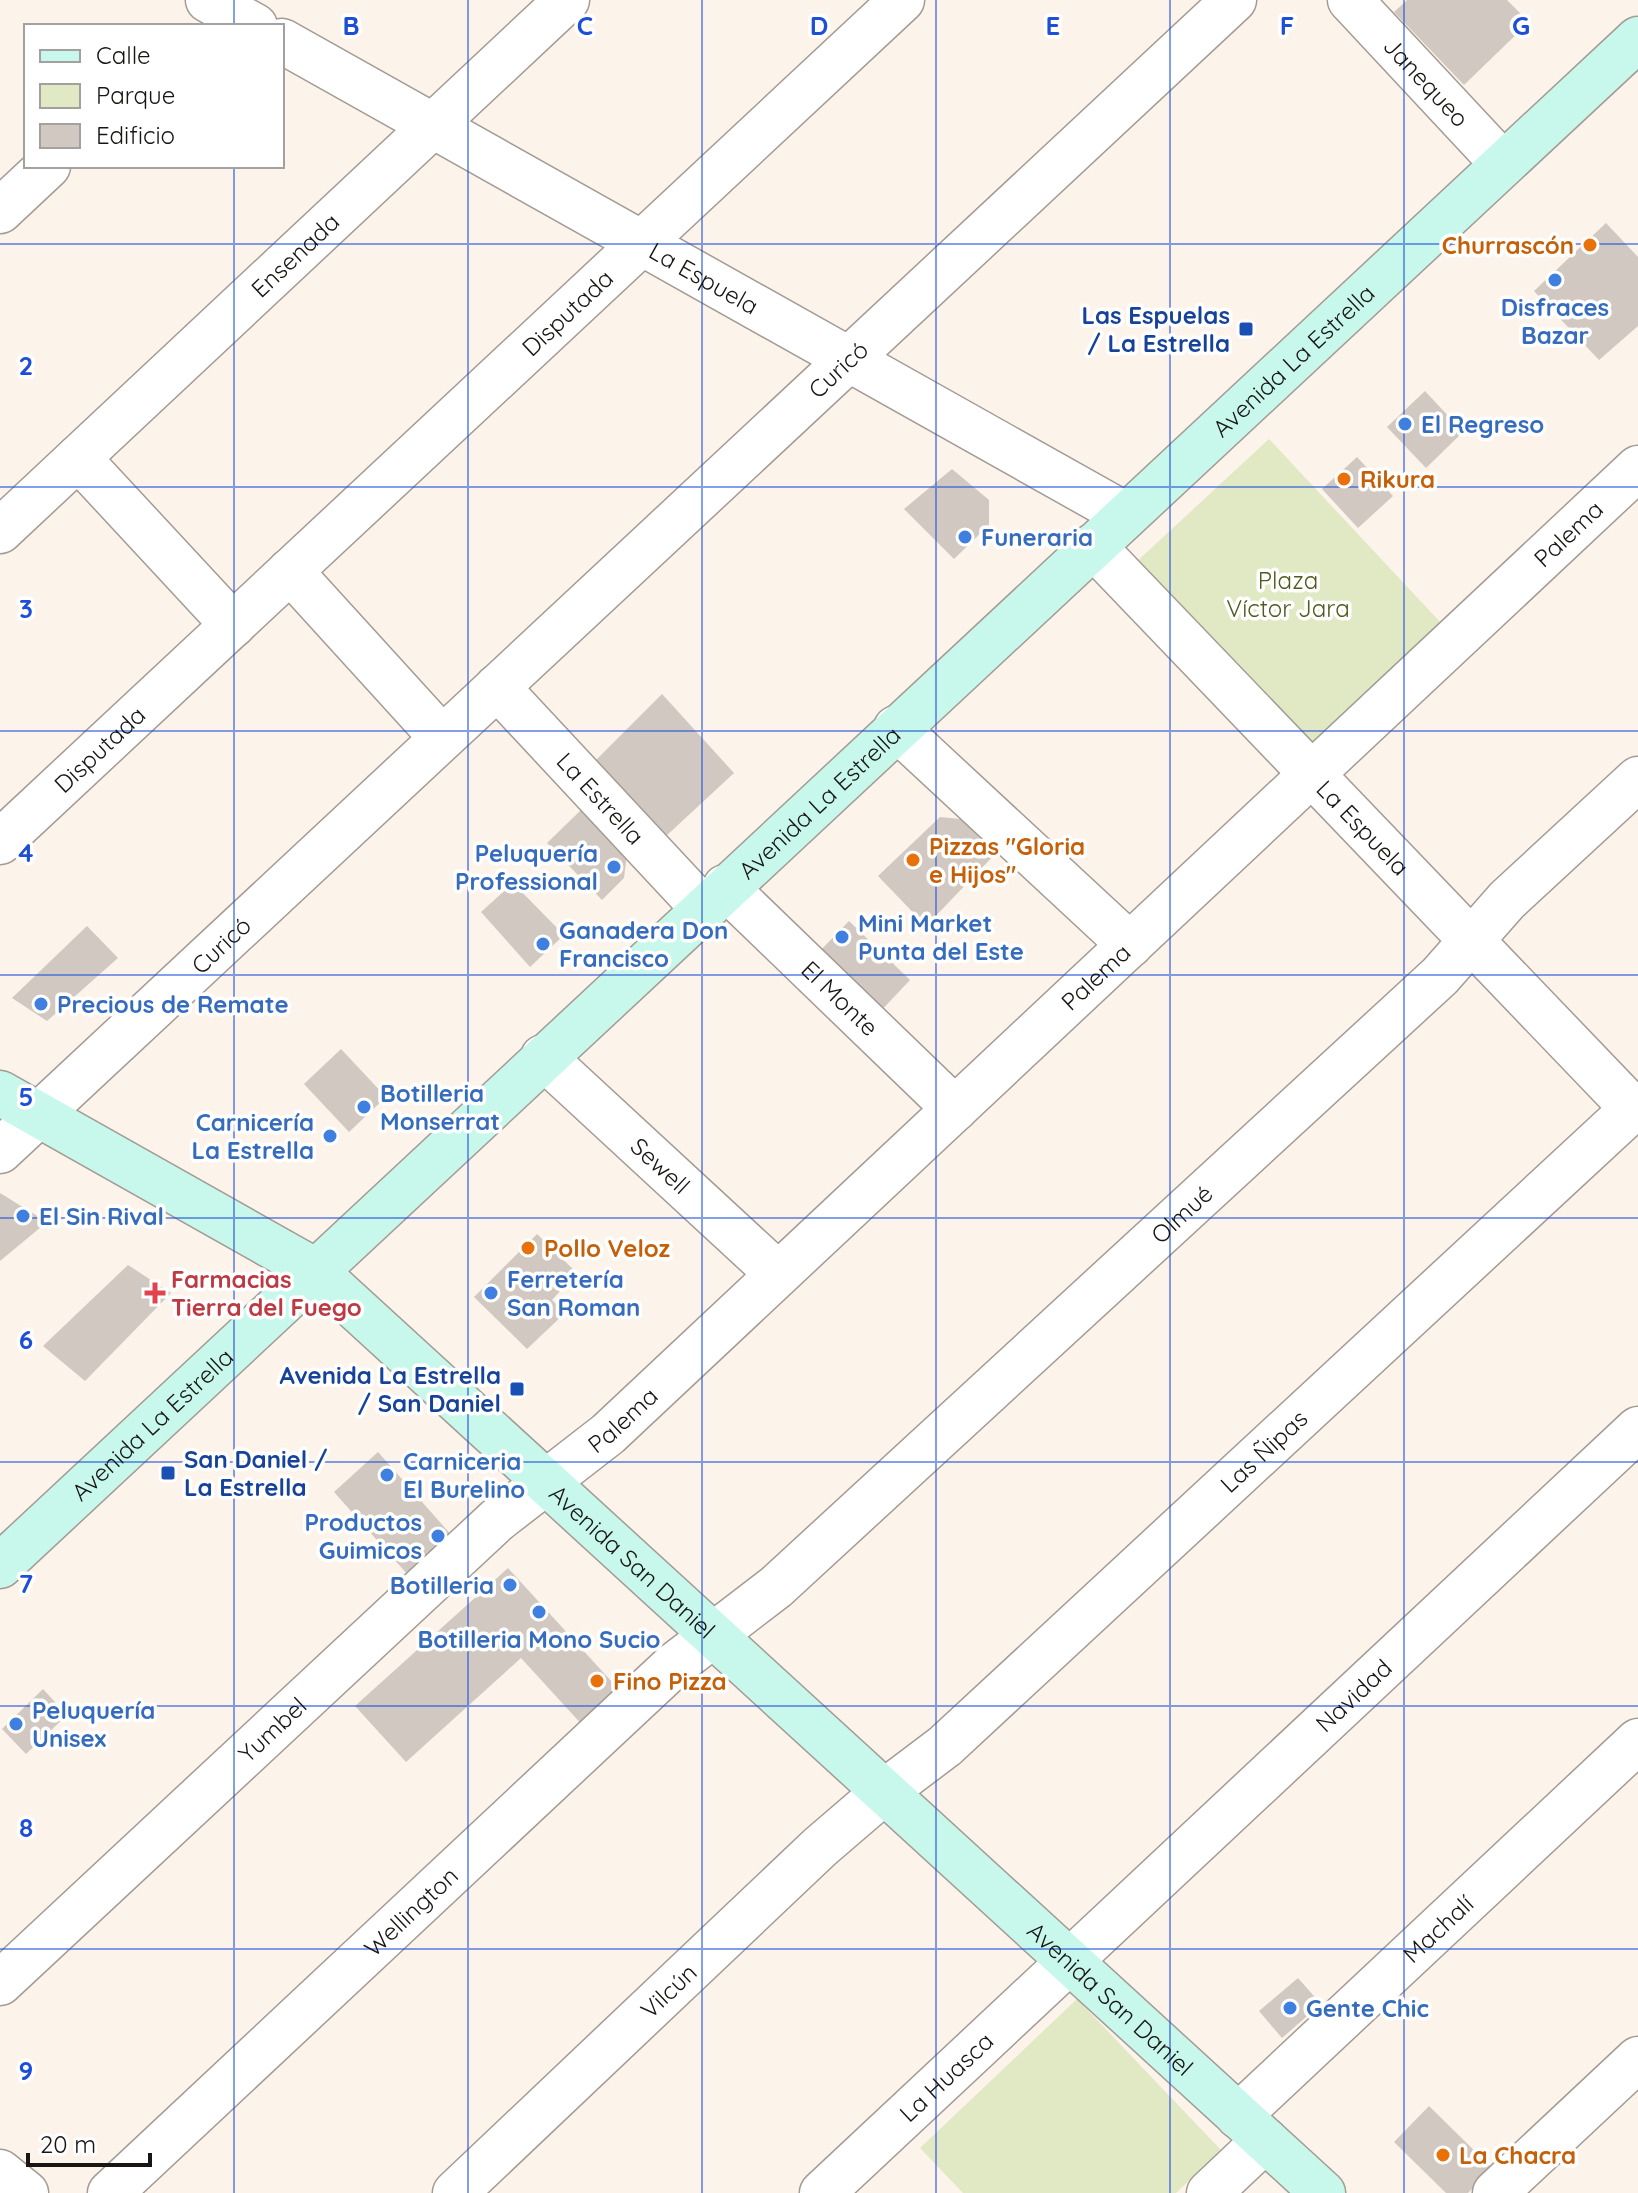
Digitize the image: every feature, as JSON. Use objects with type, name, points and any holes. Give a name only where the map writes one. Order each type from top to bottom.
[{"type":"main road","name":"Avenida La Estrella","points":[[0,1566],[1638,39]]},
{"type":"main road","name":"Avenida San Daniel","points":[[0,1093],[314,1270],[1323,2193]]},
{"type":"street","name":"Ensenada","points":[[8,507],[78,458],[567,0]]},
{"type":"street","name":"Disputada","points":[[0,842],[902,0]]},
{"type":"street","name":"Curicó","points":[[0,1151],[1234,0]]},
{"type":"street","name":"Janequeo","points":[[1350,0],[1503,164]]},
{"type":"street","name":"La Espuela","points":[[284,42],[1126,515]]},
{"type":"street","points":[[0,211],[46,168]]},
{"type":"street","points":[[78,458],[233,625]]},
{"type":"street","name":"Palema","points":[[547,1481],[608,1434],[1638,468]]},
{"type":"street","name":"La Espuela","points":[[1093,546],[1471,941],[1635,1107]]},
{"type":"street","points":[[290,571],[442,738]]},
{"type":"street","name":"La Estrella","points":[[497,687],[714,898]]},
{"type":"street","points":[[896,728],[1130,945]]},
{"type":"street","name":"Olmué","points":[[714,1635],[776,1587],[1440,976],[1507,900],[1638,779]]},
{"type":"street","name":"El Monte","points":[[714,898],[955,1109]]},
{"type":"street","name":"Sewell","points":[[543,1057],[778,1274]]},
{"type":"street","name":"Las Ñipas","points":[[884,1792],[945,1746],[1635,1107]]},
{"type":"street","name":"Navidad","points":[[1070,1962],[1638,1429]]},
{"type":"street","name":"Yumbel","points":[[0,1983],[497,1520],[547,1481]]},
{"type":"street","name":"Wellington","points":[[110,2193],[673,1666],[714,1635]]},
{"type":"street","name":"Machalí","points":[[1209,2193],[1252,2128],[1638,1741]]},
{"type":"street","name":"Vilcún","points":[[455,2193],[820,1847],[884,1792]]},
{"type":"street","name":"La Huasca","points":[[822,2193],[1070,1962]]},
{"type":"street","points":[[1495,2193],[1638,2059]]},
{"type":"street","points":[[0,2172],[26,2193]]},
{"type":"green space","name":"Plaza Víctor Jara","points":[[1269,439],[1442,624],[1307,750],[1133,565]]},
{"type":"green space","points":[[1077,1999],[1221,2150],[1176,2193],[963,2193],[920,2148]]},
{"type":"building","points":[[1407,0],[1507,0],[1529,22],[1464,85],[1394,12]]},
{"type":"building","points":[[1606,223],[1638,257],[1638,326],[1599,360],[1534,291]]},
{"type":"building","points":[[1425,391],[1463,432],[1426,468],[1387,427]]},
{"type":"building","points":[[1357,457],[1393,496],[1358,528],[1322,489]]},
{"type":"building","points":[[952,469],[989,500],[989,525],[954,559],[904,509]]},
{"type":"building","points":[[662,694],[734,773],[665,837],[595,761]]},
{"type":"building","points":[[581,810],[627,854],[624,878],[602,900],[547,843]]},
{"type":"building","points":[[940,817],[960,819],[998,851],[926,926],[878,876]]},
{"type":"building","points":[[513,883],[564,935],[530,967],[481,912]]},
{"type":"building","points":[[849,921],[910,980],[877,1015],[816,955]]},
{"type":"building","points":[[87,926],[118,958],[47,1021],[12,998]]},
{"type":"building","points":[[341,1049],[386,1097],[349,1132],[304,1084]]},
{"type":"building","points":[[0,1193],[47,1222],[0,1261]]},
{"type":"building","points":[[537,1234],[577,1273],[552,1300],[565,1313],[527,1349],[474,1297]]},
{"type":"building","points":[[128,1265],[171,1293],[85,1381],[43,1346]]},
{"type":"building","points":[[378,1452],[453,1537],[409,1576],[334,1492]]},
{"type":"building","points":[[508,1568],[623,1694],[585,1728],[521,1658],[406,1762],[355,1706]]},
{"type":"building","points":[[43,1689],[67,1715],[26,1754],[2,1729]]},
{"type":"building","name":"Gente Chic","points":[[1298,1978],[1321,2004],[1282,2038],[1259,2011]]},
{"type":"building","name":"La Chacra","points":[[1429,2106],[1492,2168],[1468,2193],[1446,2193],[1394,2142]]},
{"type":"place","name":"Churrascón","points":[[1590,245]]},
{"type":"place","name":"Disfraces Bazar","points":[[1555,280]]},
{"type":"place","name":"Las Espuelas / La Estrella","points":[[1246,329]]},
{"type":"place","name":"El Regreso","points":[[1405,424]]},
{"type":"place","name":"Rikura","points":[[1344,479]]},
{"type":"place","name":"Funeraria","points":[[965,537]]},
{"type":"place","name":"Pizzas \"Gloria e Hijos\"","points":[[913,860]]},
{"type":"place","name":"Peluquería Professional","points":[[614,867]]},
{"type":"place","name":"Mini Market Punta del Este","points":[[842,937]]},
{"type":"place","name":"Ganadera Don Francisco","points":[[543,944]]},
{"type":"place","name":"Precious de Remate","points":[[41,1004]]},
{"type":"place","name":"Botilleria Monserrat","points":[[364,1107]]},
{"type":"place","name":"Carnicería La Estrella","points":[[330,1136]]},
{"type":"place","name":"El Sin Rival","points":[[23,1216]]},
{"type":"place","name":"Pollo Veloz","points":[[528,1248]]},
{"type":"place","name":"Farmacias Tierra del Fuego","points":[[155,1293]]},
{"type":"place","name":"Ferretería San Roman","points":[[491,1293]]},
{"type":"place","name":"Avenida La Estrella / San Daniel","points":[[517,1389]]},
{"type":"place","name":"San Daniel / La Estrella","points":[[168,1473]]},
{"type":"place","name":"Carniceria El Burelino","points":[[387,1475]]},
{"type":"place","name":"Productos Guimicos","points":[[438,1536]]},
{"type":"place","name":"Botilleria","points":[[510,1585]]},
{"type":"place","name":"Botilleria Mono Sucio","points":[[539,1612]]},
{"type":"place","name":"Fino Pizza","points":[[597,1681]]},
{"type":"place","name":"Peluquería Unisex","points":[[16,1724]]},
{"type":"place","name":"Gente Chic","points":[[1290,2008]]},
{"type":"place","name":"La Chacra","points":[[1443,2155]]}]
